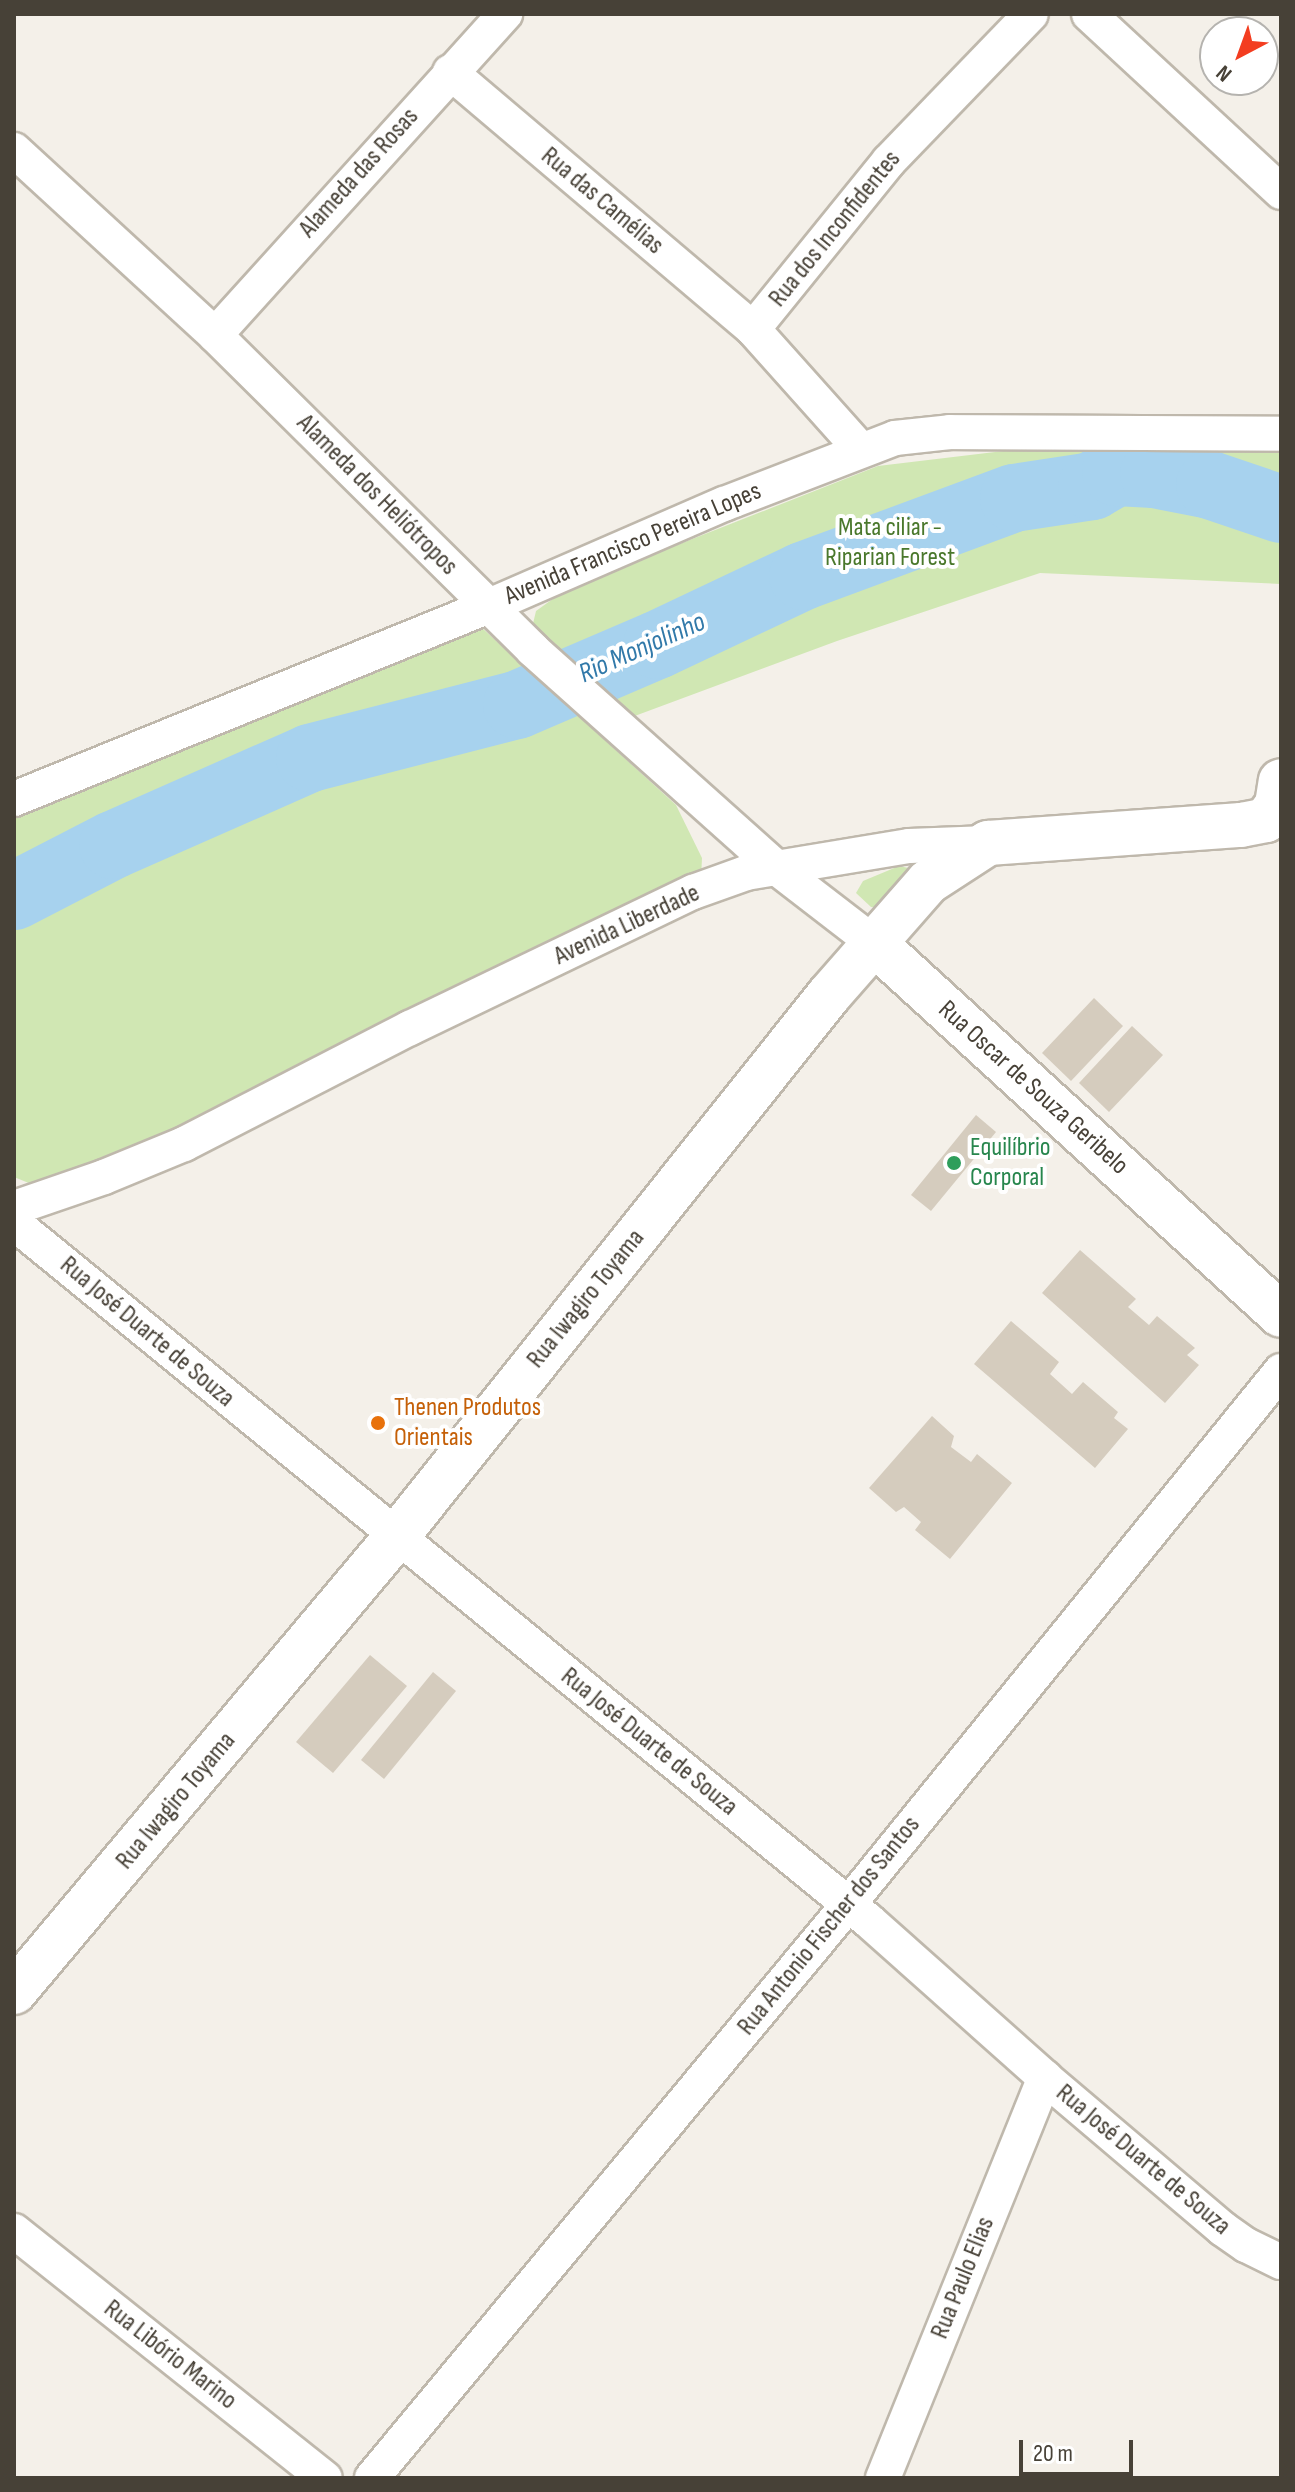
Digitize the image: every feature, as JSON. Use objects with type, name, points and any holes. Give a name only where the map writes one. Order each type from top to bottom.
[{"type":"street","name":"Rua dos Inconfidentes","points":[[861,450],[753,329],[889,161],[1031,14]]},
{"type":"street","points":[[1089,14],[1281,192]]},
{"type":"street","name":"Alameda das Rosas","points":[[215,335],[450,72],[492,18]]},
{"type":"street","name":"Rua das Camélias","points":[[450,72],[753,329]]},
{"type":"street","name":"Alameda dos Heliótropos","points":[[14,150],[215,335],[533,650],[778,869]]},
{"type":"street","name":"Avenida Francisco Pereira Lopes","points":[[14,799],[489,606],[565,570],[895,438],[950,432],[1281,434]]},
{"type":"street","name":"Avenida Liberdade","points":[[14,1208],[104,1177],[184,1144],[410,1028],[693,892],[746,873],[909,846],[1241,825],[1276,813]]},
{"type":"street","name":"Rua Iwagiro Toyama","points":[[14,1992],[397,1536],[874,943],[928,882],[988,843]]},
{"type":"street","name":"Rua Oscar de Souza Geribelo","points":[[778,869],[874,943],[1281,1315]]},
{"type":"street","name":"Rua José Duarte de Souza","points":[[14,1223],[869,1921],[1045,2078],[1223,2229],[1246,2245],[1281,2262]]},
{"type":"street","name":"Rua Antonio Fischer dos Santos","points":[[372,2478],[847,1906],[1281,1371]]},
{"type":"street","name":"Rua Paulo Elias","points":[[883,2478],[1045,2078]]},
{"type":"street","name":"Rua Libório Marino","points":[[14,2231],[325,2478]]},
{"type":"green space","name":"Mata ciliar - Riparian Forest","points":[[1028,448],[1281,452],[1281,584],[1040,573],[837,641],[632,717],[531,632],[536,611],[568,588],[878,466]]},
{"type":"green space","points":[[481,627],[676,805],[702,858],[701,878],[56,1185],[41,1188],[14,1177],[14,811]]},
{"type":"green space","points":[[899,866],[913,869],[880,908],[871,907],[856,893],[863,881]]},
{"type":"building","points":[[1094,998],[1123,1026],[1071,1081],[1042,1053]]},
{"type":"building","points":[[1132,1026],[1163,1055],[1109,1112],[1079,1083]]},
{"type":"building","name":"Equilíbrio Corporal","points":[[976,1115],[996,1132],[931,1211],[911,1195]]},
{"type":"building","points":[[1080,1250],[1136,1299],[1128,1307],[1149,1325],[1157,1316],[1195,1348],[1187,1355],[1199,1365],[1165,1403],[1042,1293]]},
{"type":"building","points":[[1011,1321],[1059,1362],[1050,1374],[1072,1394],[1083,1382],[1118,1412],[1114,1418],[1128,1429],[1095,1468],[974,1364]]},
{"type":"building","points":[[932,1416],[954,1436],[951,1447],[971,1462],[977,1454],[1012,1483],[950,1559],[915,1530],[921,1522],[904,1507],[896,1512],[869,1488]]},
{"type":"building","points":[[370,1655],[407,1686],[333,1773],[296,1742]]},
{"type":"building","points":[[433,1672],[456,1691],[384,1779],[361,1760]]},
{"type":"waterway","name":"Rio Monjolinho","points":[[14,896],[113,845],[310,758],[517,705],[657,645],[803,576],[1014,498],[1092,486],[1116,472],[1154,474],[1210,485],[1281,509]]},
{"type":"place","name":"Equilíbrio Corporal","points":[[954,1163]]},
{"type":"place","name":"Thenen Produtos Orientais","points":[[378,1423]]}]
